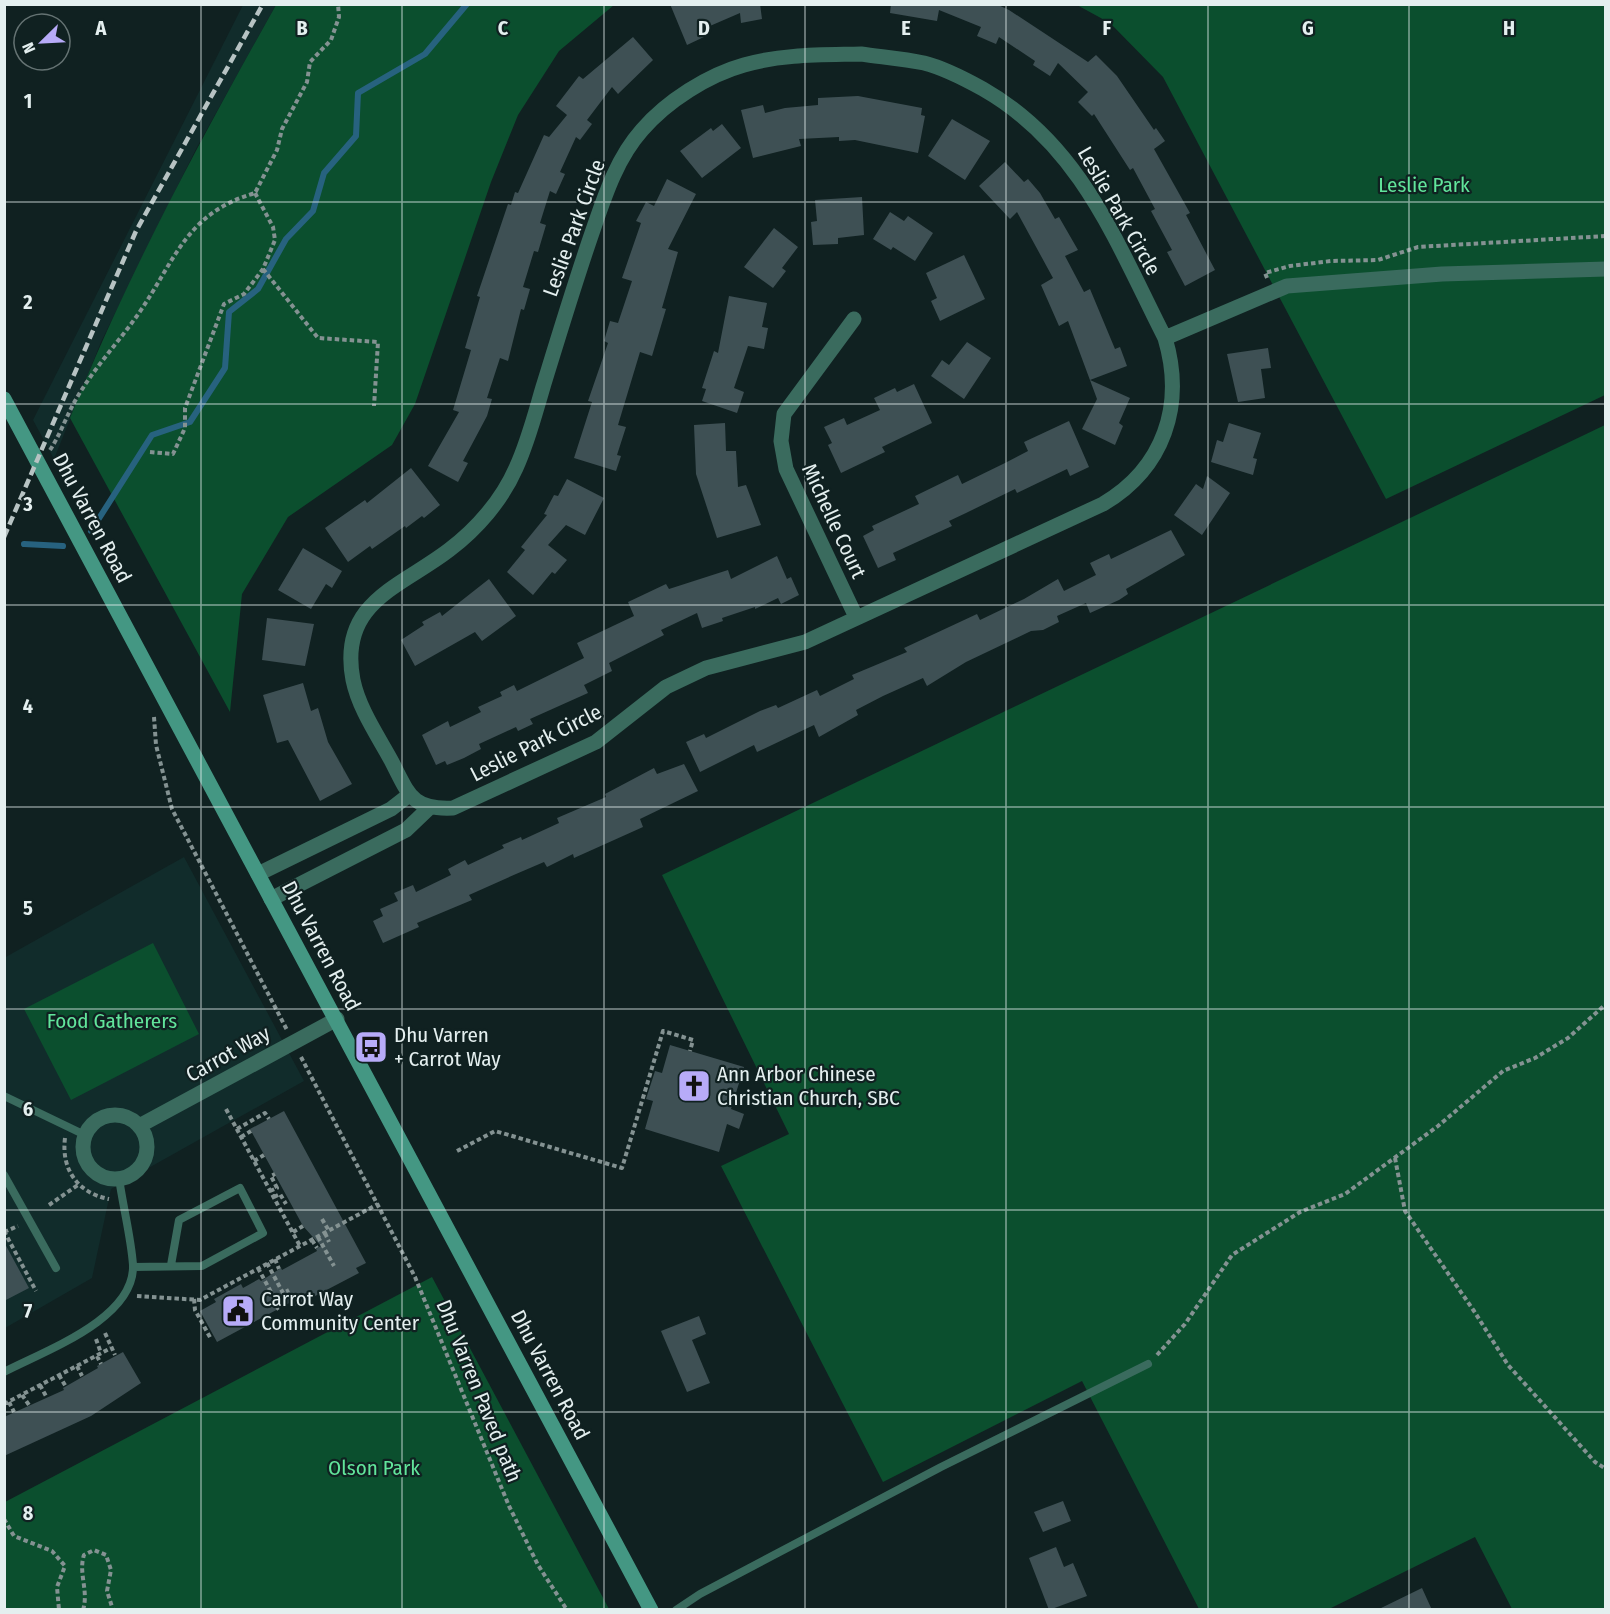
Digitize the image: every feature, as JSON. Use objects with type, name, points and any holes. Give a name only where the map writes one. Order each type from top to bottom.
[{"type":"main road","name":"Dhu Varren Road","points":[[4,399],[651,1610]]},
{"type":"street","name":"Leslie Park Circle","points":[[861,54],[926,64],[966,79],[997,97],[1025,118],[1064,154],[1101,212],[1165,338],[1172,360],[1173,409],[1167,432],[1156,453],[1128,487],[1103,504],[805,642],[706,668],[666,687],[596,742],[453,808],[428,809],[409,795],[368,718],[354,682],[351,655],[359,625],[379,597],[431,564],[466,536],[494,506],[516,470],[582,262],[618,165],[642,129],[670,105],[697,87],[746,64],[797,56],[861,54]]},
{"type":"street","points":[[1165,338],[1287,286],[1442,274],[1605,269]]},
{"type":"street","name":"Michelle Court","points":[[854,319],[784,414],[781,441],[786,469],[856,617]]},
{"type":"street","points":[[258,874],[391,809],[409,795]]},
{"type":"street","points":[[271,898],[406,830],[428,809]]},
{"type":"street","points":[[353,827],[365,851]]},
{"type":"street","name":"Carrot Way","points":[[139,1126],[337,1019]]},
{"type":"street","points":[[113,1114],[123,1116],[139,1126],[147,1144],[143,1163],[136,1171],[119,1178],[108,1178],[90,1168],[83,1149],[85,1135],[95,1122],[113,1114]]},
{"type":"lane","points":[[4,1096],[85,1135]]},
{"type":"lane","points":[[4,1175],[56,1268]]},
{"type":"lane","points":[[4,1372],[109,1315],[127,1292],[133,1267],[119,1178]]},
{"type":"lane","points":[[133,1267],[202,1266],[263,1233],[240,1188],[178,1220],[171,1265]]},
{"type":"lane","points":[[676,1610],[700,1594],[941,1467],[1148,1364]]},
{"type":"path","points":[[40,465],[56,441],[75,402],[91,377],[140,312],[192,228],[215,209],[235,198],[255,192],[277,150],[282,129],[307,82],[310,62],[332,40],[339,17],[338,4]]},
{"type":"path","points":[[150,452],[173,454],[185,428],[185,408],[224,304],[244,294],[263,269],[275,240],[273,227],[255,192]]},
{"type":"path","points":[[1267,279],[1265,273],[1290,266],[1378,260],[1418,246],[1605,237]]},
{"type":"path","points":[[263,269],[318,338],[378,342],[374,406]]},
{"type":"path","points":[[153,710],[156,745],[172,809],[287,1031]]},
{"type":"path","points":[[1148,1364],[1185,1324],[1232,1255],[1300,1212],[1345,1194],[1438,1126],[1503,1071],[1535,1058],[1568,1038],[1605,1004]]},
{"type":"path","points":[[457,1151],[495,1131],[622,1168],[663,1031],[693,1040],[690,1051]]},
{"type":"path","name":"Dhu Varren Paved path","points":[[300,1055],[378,1204],[435,1322],[509,1506],[538,1565],[567,1610]]},
{"type":"path","points":[[226,1109],[300,1246]]},
{"type":"path","points":[[237,1129],[265,1113],[269,1119]]},
{"type":"path","points":[[241,1137],[251,1131]]},
{"type":"path","points":[[66,1135],[64,1153],[67,1166],[78,1185],[98,1197],[110,1200]]},
{"type":"path","points":[[254,1161],[264,1155]]},
{"type":"path","points":[[1395,1158],[1405,1211],[1508,1365],[1595,1462],[1605,1469]]},
{"type":"path","points":[[270,1191],[276,1188],[271,1176],[275,1174]]},
{"type":"path","points":[[49,1205],[78,1185]]},
{"type":"path","points":[[274,1197],[280,1194],[288,1203],[279,1208]]},
{"type":"path","points":[[137,1296],[200,1300],[378,1204]]},
{"type":"path","points":[[322,1219],[329,1242]]},
{"type":"path","points":[[22,1225],[5,1232],[36,1291]]},
{"type":"path","points":[[293,1232],[303,1226]]},
{"type":"path","points":[[318,1237],[334,1266]]},
{"type":"path","points":[[312,1240],[317,1248]]},
{"type":"path","points":[[275,1259],[279,1269]]},
{"type":"path","points":[[267,1263],[283,1293],[289,1290]]},
{"type":"path","points":[[258,1268],[279,1307],[276,1309]]},
{"type":"path","points":[[225,1286],[228,1291]]},
{"type":"path","points":[[194,1299],[195,1310],[212,1339]]},
{"type":"path","points":[[105,1333],[116,1354]]},
{"type":"path","points":[[96,1339],[101,1364]]},
{"type":"path","points":[[14,1412],[7,1403],[111,1348]]},
{"type":"path","points":[[77,1366],[82,1376]]},
{"type":"path","points":[[59,1375],[66,1387]]},
{"type":"path","points":[[40,1385],[47,1398]]},
{"type":"path","points":[[22,1395],[29,1405]]},
{"type":"path","points":[[4,1519],[14,1536],[52,1551],[65,1566],[57,1587],[58,1610]]},
{"type":"path","points":[[83,1610],[84,1586],[80,1567],[84,1555],[94,1551],[106,1555],[111,1570],[107,1591],[113,1610]]},
{"type":"shaded area","points":[[243,5],[276,5],[196,149],[101,342],[54,459],[33,420]]},
{"type":"shaded area","points":[[184,857],[304,1081],[111,1189],[92,1278],[5,1328],[4,958]]},
{"type":"green space","points":[[276,5],[614,5],[559,51],[518,115],[491,182],[415,404],[392,445],[288,517],[242,594],[230,712],[70,418],[140,260],[220,106]]},
{"type":"green space","name":"Leslie Park","points":[[1077,5],[1605,5],[1605,395],[1386,499],[1163,77],[1110,23]]},
{"type":"green space","points":[[1605,425],[1605,1609],[1512,1609],[1475,1537],[1329,1609],[1199,1609],[1082,1381],[883,1482],[721,1166],[789,1134],[662,875]]},
{"type":"green space","name":"Food Gatherers","points":[[153,943],[199,1034],[71,1100],[24,1009]]},
{"type":"green space","name":"Olson Park","points":[[432,1277],[609,1609],[5,1609],[5,1502]]},
{"type":"building","points":[[670,4],[760,4],[762,19],[741,23],[740,13],[703,29],[706,36],[687,45]]},
{"type":"building","points":[[891,4],[996,4],[1009,10],[1088,62],[1096,55],[1117,76],[1154,130],[1156,128],[1165,141],[1154,149],[1190,213],[1186,215],[1215,270],[1185,286],[1167,252],[1172,250],[1151,211],[1155,209],[1133,168],[1130,170],[1094,114],[1092,116],[1078,102],[1088,92],[1058,63],[1050,76],[1033,65],[1035,61],[999,37],[996,44],[977,36],[981,27],[939,10],[937,21],[890,13]]},
{"type":"building","points":[[633,37],[653,60],[618,94],[612,87],[587,120],[592,124],[580,140],[576,137],[560,172],[565,174],[556,194],[550,191],[540,223],[546,225],[538,252],[534,251],[523,287],[530,289],[524,310],[521,309],[508,361],[500,358],[487,398],[492,399],[487,416],[463,461],[468,463],[458,482],[428,466],[459,412],[453,410],[471,350],[465,348],[480,297],[477,296],[508,204],[511,205],[515,192],[518,193],[544,135],[549,137],[567,115],[556,106],[579,76],[583,79]]},
{"type":"building","points":[[858,96],[922,108],[921,115],[925,116],[918,153],[855,140],[839,141],[839,137],[799,139],[801,146],[753,158],[741,110],[763,105],[765,113],[785,108],[818,105],[818,98]]},
{"type":"building","points":[[952,119],[990,141],[965,180],[928,156]]},
{"type":"building","points":[[722,124],[741,148],[702,178],[680,151],[711,128],[713,131]]},
{"type":"building","points":[[1005,162],[1024,182],[1028,179],[1040,193],[1055,219],[1059,217],[1078,250],[1065,256],[1084,292],[1090,289],[1115,349],[1120,347],[1127,366],[1090,380],[1130,398],[1119,423],[1123,426],[1115,445],[1082,429],[1097,399],[1068,321],[1059,326],[1041,285],[1053,278],[1017,212],[1010,219],[979,186]]},
{"type":"building","points":[[667,179],[696,194],[668,249],[678,252],[662,308],[666,309],[652,356],[640,352],[618,425],[626,427],[617,455],[621,456],[616,471],[574,458],[592,402],[588,401],[608,343],[604,341],[610,321],[618,323],[632,281],[622,278],[641,223],[636,221],[646,202],[654,206]]},
{"type":"building","points":[[862,197],[864,235],[838,238],[838,244],[813,245],[811,222],[817,221],[815,200]]},
{"type":"building","points":[[890,212],[904,221],[908,216],[933,233],[915,261],[893,247],[891,250],[873,239]]},
{"type":"building","points":[[774,228],[798,247],[782,268],[786,271],[773,288],[744,267]]},
{"type":"building","points":[[964,255],[985,299],[940,321],[931,301],[937,298],[926,273]]},
{"type":"building","points":[[729,296],[767,303],[762,327],[768,328],[764,349],[748,346],[734,388],[744,392],[737,413],[702,401],[706,389],[702,388],[714,351],[718,353]]},
{"type":"building","points":[[967,342],[991,358],[964,399],[931,376],[942,360],[949,365]]},
{"type":"building","points":[[1268,348],[1271,368],[1261,369],[1265,398],[1238,402],[1227,354]]},
{"type":"building","points":[[914,384],[932,423],[882,447],[885,452],[841,473],[828,445],[832,443],[824,427],[844,418],[847,425],[880,410],[874,398],[895,388],[897,392]]},
{"type":"building","points":[[1069,421],[1089,467],[1070,476],[1067,469],[1017,493],[1015,489],[949,521],[952,526],[893,553],[896,560],[878,568],[863,536],[874,530],[872,526],[919,504],[915,496],[958,475],[962,484],[1028,451],[1024,442]]},
{"type":"building","points":[[725,423],[726,451],[736,451],[738,487],[746,485],[761,525],[717,538],[696,474],[694,425]]},
{"type":"building","points":[[1229,423],[1261,433],[1253,458],[1257,459],[1253,475],[1211,462],[1217,440],[1223,442]]},
{"type":"building","points":[[411,468],[440,505],[424,518],[422,516],[406,528],[405,526],[372,549],[370,546],[348,562],[325,528],[365,500],[367,503]]},
{"type":"building","points":[[1207,476],[1230,493],[1202,535],[1174,515],[1196,484],[1203,489]]},
{"type":"building","points":[[567,479],[604,498],[585,535],[566,525],[548,545],[567,560],[555,574],[552,572],[533,595],[507,572],[525,550],[521,547],[547,515],[544,514],[554,495],[558,496]]},
{"type":"building","points":[[1171,530],[1185,555],[1126,589],[1128,594],[1119,600],[1090,613],[1086,603],[1057,616],[1059,622],[1043,630],[1031,631],[966,662],[927,686],[923,678],[883,696],[856,710],[858,715],[819,737],[814,725],[757,752],[754,745],[700,772],[686,742],[704,734],[706,738],[760,711],[776,705],[778,708],[817,690],[820,696],[854,679],[852,675],[907,652],[904,648],[977,614],[980,620],[1024,599],[1058,579],[1064,591],[1096,575],[1090,563],[1109,554],[1111,559]]},
{"type":"building","points":[[303,548],[342,571],[332,588],[326,584],[311,609],[278,590]]},
{"type":"building","points":[[777,556],[787,579],[791,577],[799,595],[781,604],[778,598],[755,609],[755,607],[722,618],[723,621],[702,628],[697,613],[661,630],[664,635],[609,663],[612,671],[584,685],[588,693],[530,719],[533,724],[518,731],[516,727],[479,744],[481,749],[464,758],[447,765],[445,761],[436,765],[422,735],[448,721],[450,727],[481,712],[478,707],[502,696],[500,692],[514,685],[517,691],[584,658],[577,643],[634,616],[628,602],[666,584],[669,589],[728,570],[731,579]]},
{"type":"building","points":[[489,579],[516,616],[482,641],[475,632],[415,666],[401,640],[424,625],[422,622],[440,612],[442,616]]},
{"type":"building","points":[[267,618],[314,624],[305,666],[262,660]]},
{"type":"building","points":[[303,683],[311,711],[318,708],[328,742],[352,784],[320,801],[288,740],[277,743],[263,695]]},
{"type":"building","points":[[684,764],[698,791],[640,819],[643,827],[574,858],[573,854],[547,867],[544,862],[516,874],[469,895],[472,900],[417,923],[419,927],[383,943],[373,921],[383,916],[380,909],[398,901],[394,893],[413,885],[416,892],[451,875],[448,869],[465,860],[468,865],[504,848],[502,845],[521,837],[522,840],[559,823],[557,818],[606,797],[605,794],[654,768],[657,774]]},
{"type":"building","name":"Ann Arbor Chinese Christian Church, SBC","points":[[670,1045],[744,1067],[731,1109],[744,1114],[739,1129],[727,1124],[719,1152],[645,1129],[653,1101],[646,1099],[655,1071],[662,1073]]},
{"type":"building","points":[[284,1111],[366,1263],[356,1268],[359,1273],[296,1306],[293,1301],[217,1342],[200,1311],[216,1302],[214,1299],[241,1284],[243,1288],[259,1279],[261,1281],[281,1268],[282,1270],[317,1251],[316,1249],[321,1246],[303,1226],[250,1129]]},
{"type":"building","points":[[4,1242],[29,1288],[4,1301]]},
{"type":"building","points":[[699,1316],[706,1334],[692,1340],[710,1383],[687,1392],[661,1331]]},
{"type":"building","points":[[123,1352],[141,1383],[91,1416],[4,1456],[4,1417],[64,1390],[63,1388],[98,1368],[97,1366]]},
{"type":"building","points":[[1063,1501],[1071,1521],[1043,1532],[1034,1512]]},
{"type":"building","points":[[1056,1547],[1064,1567],[1073,1563],[1087,1596],[1049,1610],[1029,1558]]},
{"type":"building","points":[[1422,1588],[1432,1610],[1377,1610]]},
{"type":"waterway","points":[[91,531],[152,435],[190,422],[225,368],[229,312],[258,289],[286,239],[313,211],[324,173],[356,136],[358,93],[425,54],[467,4]]},
{"type":"waterway","points":[[24,544],[63,546]]},
{"type":"railway","points":[[4,537],[136,231],[263,4]]},
{"type":"place","name":"Dhu Varren + Carrot Way","points":[[371,1047]]},
{"type":"place","name":"Ann Arbor Chinese Christian Church, SBC","points":[[694,1086]]},
{"type":"place","name":"Carrot Way Community Center","points":[[238,1311]]}]
